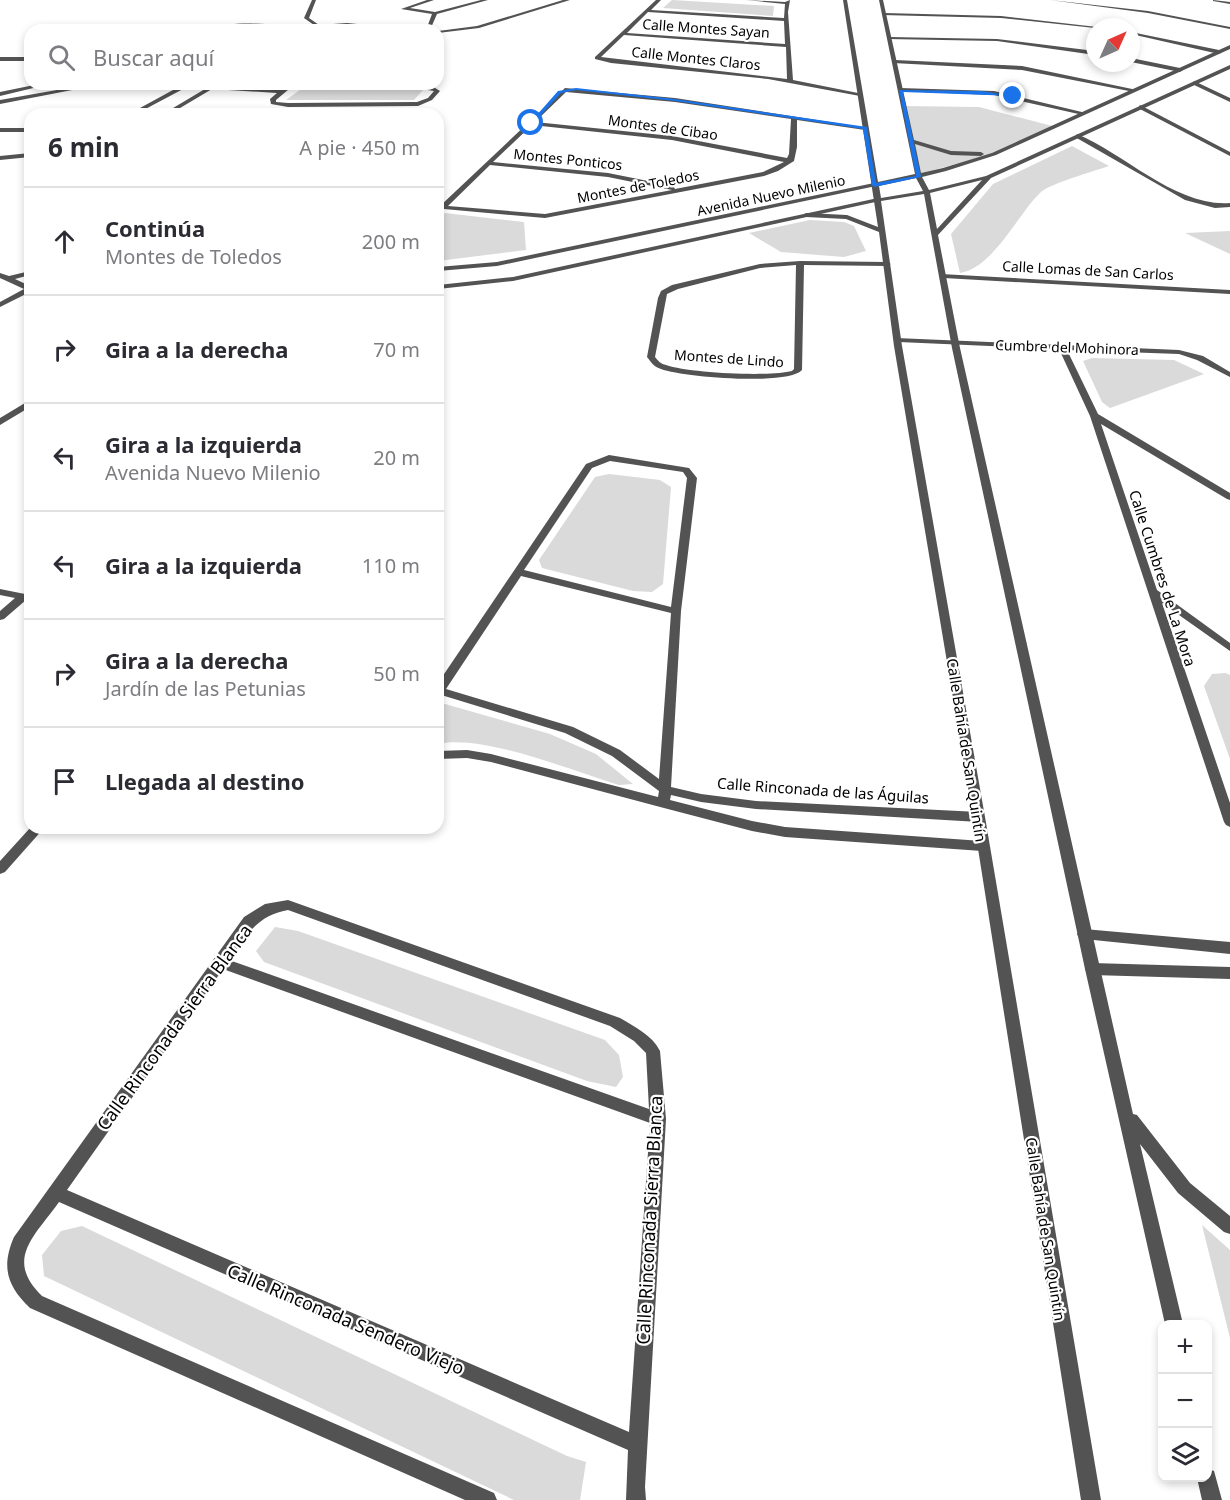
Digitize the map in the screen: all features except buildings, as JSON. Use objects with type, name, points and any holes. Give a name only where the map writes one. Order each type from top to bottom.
[{"type":"street","points":[[314,0],[306,18],[315,24]]},
{"type":"street","points":[[432,0],[403,9],[435,13],[486,0]]},
{"type":"street","points":[[444,31],[477,27],[568,0]]},
{"type":"street","points":[[624,33],[659,0]]},
{"type":"street","points":[[748,0],[788,1],[787,46],[790,80]]},
{"type":"street","name":"Calle Bahía de San Quintín","points":[[845,0],[1091,1500]]},
{"type":"street","points":[[881,0],[919,177],[927,192],[955,343],[1084,934],[1173,1320]]},
{"type":"street","points":[[1052,0],[1148,12],[1230,28]]},
{"type":"street","points":[[1215,0],[1230,3]]},
{"type":"street","points":[[648,11],[787,20]]},
{"type":"street","points":[[410,24],[414,12]]},
{"type":"street","points":[[430,24],[435,13]]},
{"type":"street","points":[[884,14],[1001,18],[1086,26]]},
{"type":"street","name":"Calle Montes Claros","points":[[624,33],[597,56],[600,59],[790,80],[860,93]]},
{"type":"street","name":"Calle Montes Sayan","points":[[624,33],[787,46]]},
{"type":"street","points":[[1140,35],[1219,52]]},
{"type":"street","points":[[889,38],[997,40],[1086,52]]},
{"type":"street","name":"Avenida Nuevo Milenio","points":[[444,268],[497,264],[919,177],[994,154],[1230,47]]},
{"type":"street","points":[[0,59],[24,59]]},
{"type":"street","points":[[895,62],[1022,68],[1134,90]]},
{"type":"street","points":[[1140,62],[1180,70]]},
{"type":"street","name":"Avenida Nuevo Milenio","points":[[444,286],[513,279],[806,215],[927,192],[988,177],[1230,67]]},
{"type":"street","points":[[1194,83],[1230,100]]},
{"type":"street","points":[[0,94],[24,89]]},
{"type":"street","name":"Montes de Toledos","points":[[444,205],[531,123],[559,92],[572,89],[675,100],[865,128]]},
{"type":"street","points":[[0,102],[67,90]]},
{"type":"street","points":[[143,108],[177,90]]},
{"type":"street","points":[[176,108],[208,90]]},
{"type":"street","points":[[285,90],[273,99],[273,103],[288,105],[418,104],[430,99],[436,90]]},
{"type":"street","points":[[900,90],[994,93],[1083,113]]},
{"type":"street","points":[[1140,107],[1230,154]]},
{"type":"street","points":[[791,161],[794,118]]},
{"type":"street","name":"Montes de Cibao","points":[[531,123],[672,138],[791,161]]},
{"type":"street","points":[[0,130],[24,130]]},
{"type":"street","points":[[1077,136],[1187,199],[1215,206],[1230,205]]},
{"type":"street","points":[[913,142],[951,153],[994,154]]},
{"type":"street","points":[[0,160],[24,156]]},
{"type":"street","points":[[0,160],[24,161]]},
{"type":"street","name":"Montes de Toledos","points":[[444,209],[545,216],[764,174],[780,169],[791,161]]},
{"type":"street","name":"Montes Ponticos","points":[[487,163],[608,175],[680,189]]},
{"type":"street","points":[[934,237],[988,177]]},
{"type":"street","points":[[806,215],[847,217],[881,230]]},
{"type":"street","name":"Montes de Lindo","points":[[800,263],[798,370],[795,373],[775,377],[671,369],[654,362],[651,357],[662,298],[669,290],[760,266],[800,263],[887,264]]},
{"type":"street","points":[[4,277],[24,274]]},
{"type":"street","name":"Calle Lomas de San Carlos","points":[[944,276],[1230,292]]},
{"type":"street","points":[[4,277],[24,286]]},
{"type":"street","points":[[0,305],[24,292]]},
{"type":"street","name":"Cumbre del Mohinora","points":[[899,340],[1179,352],[1200,358],[1230,375]]},
{"type":"street","name":"Calle Cumbres de La Mora","points":[[1062,347],[1094,416],[1230,822]]},
{"type":"street","points":[[0,422],[24,408]]},
{"type":"street","points":[[1094,416],[1230,497]]},
{"type":"street","name":"Calle Rinconada de las Águilas","points":[[444,681],[589,466],[594,462],[609,458],[678,467],[689,472],[692,478],[676,611],[664,804]]},
{"type":"street","points":[[518,572],[676,611]]},
{"type":"street","points":[[1151,590],[1230,648]]},
{"type":"street","points":[[0,592],[24,598]]},
{"type":"street","points":[[0,617],[24,599]]},
{"type":"street","name":"Calle Rinconada de las Águilas","points":[[444,692],[569,730],[616,753],[666,790],[701,798],[756,805],[979,817]]},
{"type":"street","points":[[444,755],[467,754],[491,758],[742,824],[785,832],[982,846]]},
{"type":"street","points":[[0,869],[32,834]]},
{"type":"street","name":"Calle Rinconada Sierra Blanca","points":[[487,1500],[36,1302],[24,1291],[18,1281],[14,1256],[20,1243],[249,921],[270,908],[288,905],[604,1018],[639,1036],[653,1052],[658,1119],[634,1496]]},
{"type":"street","points":[[1084,934],[1230,948]]},
{"type":"street","points":[[220,962],[658,1119]]},
{"type":"street","points":[[1092,969],[1230,973]]},
{"type":"street","points":[[1127,1116],[1184,1188],[1230,1226]]},
{"type":"street","name":"Calle Rinconada Sendero Viejo","points":[[55,1193],[638,1445]]},
{"type":"street","points":[[1208,1482],[1212,1500]]},
{"type":"shaded area","points":[[672,0],[774,6],[773,16],[663,8]]},
{"type":"shaded area","points":[[300,90],[423,90],[414,100],[286,100]]},
{"type":"shaded area","points":[[903,106],[979,107],[1056,127],[995,154],[918,174]]},
{"type":"shaded area","points":[[1072,146],[1109,166],[1045,189],[994,251],[972,269],[960,273],[951,234],[993,184]]},
{"type":"shaded area","points":[[444,214],[524,222],[526,250],[444,260]]},
{"type":"shaded area","points":[[810,220],[844,222],[854,226],[866,251],[844,257],[781,252],[749,233]]},
{"type":"shaded area","points":[[1230,231],[1230,254],[1185,233]]},
{"type":"shaded area","points":[[1092,358],[1174,360],[1204,374],[1110,408],[1102,402],[1083,361]]},
{"type":"shaded area","points":[[609,474],[660,480],[671,487],[663,584],[652,592],[633,591],[542,568],[539,560],[595,477]]},
{"type":"shaded area","points":[[1212,674],[1230,675],[1230,759],[1204,686]]},
{"type":"shaded area","points":[[444,704],[550,734],[596,754],[633,784],[619,785],[503,749],[457,742],[444,743]]},
{"type":"shaded area","points":[[275,927],[298,931],[605,1040],[619,1055],[623,1077],[616,1087],[587,1081],[264,962],[256,951]]},
{"type":"shaded area","points":[[1202,1225],[1230,1250],[1230,1338]]},
{"type":"shaded area","points":[[82,1226],[567,1456],[586,1462],[580,1500],[514,1500],[44,1276],[42,1255],[61,1231]]},
{"type":"route","points":[[531,123],[559,92],[576,89],[675,100],[865,128],[874,185],[919,177],[900,90],[981,92],[1013,96]]}]
